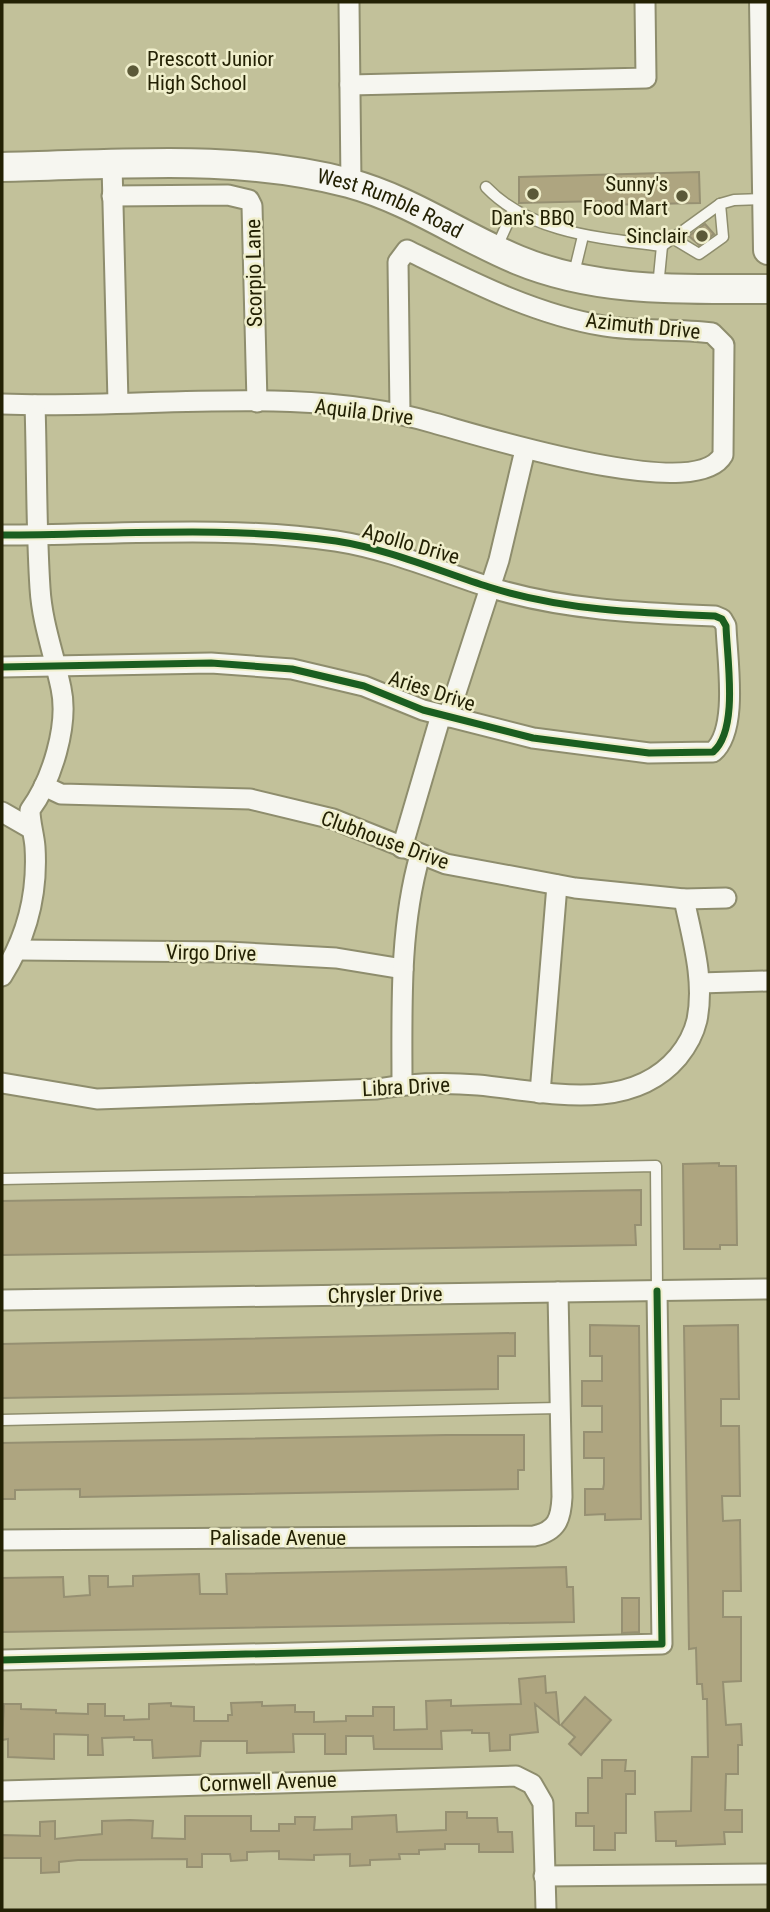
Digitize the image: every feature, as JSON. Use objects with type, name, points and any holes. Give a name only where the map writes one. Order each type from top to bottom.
[{"type":"street","points":[[349,2],[351,184]]},
{"type":"street","points":[[350,85],[646,78],[645,2]]},
{"type":"street","points":[[764,2],[768,250]]},
{"type":"street","name":"West Rumble Road","points":[[2,167],[112,183],[228,163],[309,174],[351,184],[436,217],[495,250],[573,278],[606,285],[658,289],[768,289]]},
{"type":"street","points":[[112,183],[118,402]]},
{"type":"street","name":"Scorpio Lane","points":[[112,183],[228,195],[249,200],[252,205],[257,402]]},
{"type":"street","name":"Azimuth Drive","points":[[400,413],[398,262],[407,250],[485,288],[561,316],[602,326],[703,332],[720,338],[724,345],[725,444],[718,465]]},
{"type":"street","name":"Aquila Drive","points":[[2,404],[257,402],[400,413],[525,450],[593,465],[688,472],[706,470],[718,465]]},
{"type":"street","points":[[2,976],[19,950],[35,887],[35,845],[30,828],[30,810],[44,786],[57,747],[62,707],[61,688],[41,601],[36,405]]},
{"type":"street","points":[[402,1085],[403,969],[412,883],[411,852],[444,716],[490,587],[525,450]]},
{"type":"street","name":"Apollo Drive","points":[[2,535],[261,533],[300,537],[339,542],[449,572],[490,587],[586,608],[722,619]]},
{"type":"street","name":"Aries Drive","points":[[2,667],[211,663],[292,669],[364,687],[444,716],[569,745],[649,753],[713,752],[720,746],[728,728],[726,626],[722,619]]},
{"type":"street","name":"Clubhouse Drive","points":[[44,786],[61,794],[223,798],[287,806],[333,819],[446,864],[557,885],[684,899],[726,898]]},
{"type":"street","points":[[2,813],[30,828]]},
{"type":"street","points":[[540,1093],[557,885]]},
{"type":"street","name":"Libra Drive","points":[[2,1083],[96,1098],[377,1089],[435,1082],[540,1093],[599,1094],[627,1091],[659,1076],[682,1052],[697,1019],[699,983],[684,899]]},
{"type":"street","name":"Virgo Drive","points":[[19,950],[228,952],[336,958],[403,969]]},
{"type":"street","points":[[699,983],[768,981]]},
{"type":"street","name":"Chrysler Drive","points":[[2,1300],[768,1289]]},
{"type":"street","points":[[2,1660],[662,1644],[657,1291]]},
{"type":"street","points":[[558,1292],[560,1408]]},
{"type":"street","name":"Palisade Avenue","points":[[2,1540],[534,1536],[552,1529],[561,1516],[560,1408]]},
{"type":"street","name":"Cornwell Avenue","points":[[2,1791],[508,1774],[532,1784],[543,1802],[544,1876]]},
{"type":"street","points":[[546,1910],[544,1876],[768,1874]]},
{"type":"lane","points":[[486,187],[513,211],[583,236],[662,246],[720,204],[734,200],[767,199]]},
{"type":"lane","points":[[674,239],[699,254],[723,237],[720,204]]},
{"type":"lane","points":[[495,250],[513,211]]},
{"type":"lane","points":[[573,278],[583,236]]},
{"type":"lane","points":[[658,289],[662,246]]},
{"type":"lane","points":[[2,1180],[656,1166],[657,1291]]},
{"type":"lane","points":[[2,1420],[560,1408]]},
{"type":"building","points":[[699,172],[700,203],[519,203],[519,177]]},
{"type":"building","points":[[705,224],[714,234],[699,245],[689,236]]},
{"type":"building","points":[[719,1163],[719,1166],[736,1166],[737,1245],[720,1245],[720,1249],[684,1249],[683,1164]]},
{"type":"building","points":[[641,1190],[641,1225],[635,1225],[636,1245],[2,1255],[2,1201]]},
{"type":"building","points":[[590,1325],[639,1326],[641,1519],[605,1520],[605,1514],[585,1515],[585,1489],[603,1489],[604,1484],[604,1458],[584,1458],[584,1432],[602,1432],[602,1406],[582,1406],[582,1381],[602,1381],[602,1356],[590,1356]]},
{"type":"building","points":[[738,1325],[739,1399],[721,1399],[721,1426],[739,1426],[740,1496],[722,1496],[723,1521],[740,1520],[741,1591],[723,1591],[723,1617],[741,1617],[741,1681],[723,1682],[726,1725],[741,1724],[742,1745],[738,1745],[738,1774],[726,1774],[725,1810],[742,1810],[742,1832],[724,1832],[725,1844],[676,1846],[676,1841],[656,1841],[655,1812],[691,1811],[692,1757],[708,1757],[707,1699],[703,1699],[702,1684],[697,1684],[696,1648],[689,1649],[684,1326]]},
{"type":"building","points":[[515,1333],[515,1356],[498,1356],[498,1389],[2,1398],[2,1344]]},
{"type":"building","points":[[524,1435],[524,1470],[518,1470],[518,1489],[80,1497],[80,1489],[15,1490],[15,1499],[2,1499],[2,1443]]},
{"type":"building","points":[[566,1567],[567,1587],[573,1587],[574,1622],[2,1632],[2,1578],[63,1577],[64,1597],[90,1595],[89,1576],[108,1576],[108,1587],[133,1586],[133,1576],[199,1574],[200,1594],[227,1594],[226,1574]]},
{"type":"building","points":[[622,1598],[639,1598],[639,1632],[622,1633]]},
{"type":"building","points":[[545,1676],[546,1693],[556,1692],[559,1724],[535,1704],[538,1732],[510,1735],[510,1750],[490,1751],[489,1733],[472,1733],[472,1730],[441,1731],[442,1749],[374,1749],[373,1736],[346,1736],[346,1754],[325,1754],[325,1734],[293,1734],[294,1752],[247,1753],[247,1741],[201,1741],[200,1756],[153,1758],[152,1740],[134,1740],[134,1737],[102,1738],[103,1755],[88,1755],[88,1735],[54,1734],[54,1759],[8,1757],[8,1739],[2,1740],[4,1704],[21,1704],[21,1709],[88,1714],[88,1704],[105,1704],[105,1716],[124,1716],[124,1720],[149,1719],[149,1704],[171,1703],[171,1706],[194,1707],[194,1721],[228,1721],[228,1715],[232,1715],[231,1703],[262,1702],[262,1706],[295,1705],[295,1712],[314,1712],[314,1722],[346,1721],[346,1716],[373,1716],[373,1707],[394,1707],[394,1730],[427,1729],[426,1701],[451,1700],[451,1706],[521,1704],[519,1679]]},
{"type":"building","points":[[585,1697],[611,1720],[581,1755],[569,1744],[575,1737],[561,1725]]},
{"type":"building","points":[[602,1760],[626,1760],[625,1771],[635,1771],[635,1794],[626,1794],[626,1833],[615,1833],[615,1850],[594,1850],[594,1826],[576,1826],[576,1813],[588,1813],[588,1778],[602,1778]]},
{"type":"building","points":[[446,1812],[467,1812],[467,1818],[497,1818],[498,1832],[512,1832],[513,1852],[479,1852],[479,1844],[445,1844],[445,1849],[419,1850],[419,1854],[399,1854],[400,1859],[370,1860],[370,1865],[350,1866],[350,1854],[314,1855],[314,1860],[279,1859],[279,1851],[247,1852],[247,1860],[231,1861],[230,1854],[202,1854],[202,1867],[187,1867],[187,1859],[78,1860],[59,1862],[59,1872],[41,1873],[41,1858],[2,1858],[2,1835],[40,1836],[40,1822],[55,1821],[55,1839],[102,1834],[102,1821],[130,1820],[153,1821],[152,1838],[185,1839],[185,1816],[251,1816],[251,1831],[279,1831],[279,1824],[295,1824],[295,1817],[315,1817],[314,1830],[352,1829],[352,1817],[396,1815],[397,1832],[446,1830]]},
{"type":"cycle path","points":[[2,535],[211,532],[295,536],[375,549],[489,587],[544,601],[629,612],[715,616],[722,619],[726,626],[730,693],[726,728],[721,742],[713,752],[649,753],[533,738],[423,710],[364,686],[292,669],[211,663],[2,667]]},
{"type":"cycle path","points":[[2,1660],[662,1644],[657,1291]]},
{"type":"place","name":"Prescott Junior High School","points":[[133,71]]},
{"type":"place","name":"Dan's BBQ","points":[[533,194]]},
{"type":"place","name":"Sunny's Food Mart","points":[[682,196]]},
{"type":"place","name":"Sinclair","points":[[702,236]]}]
